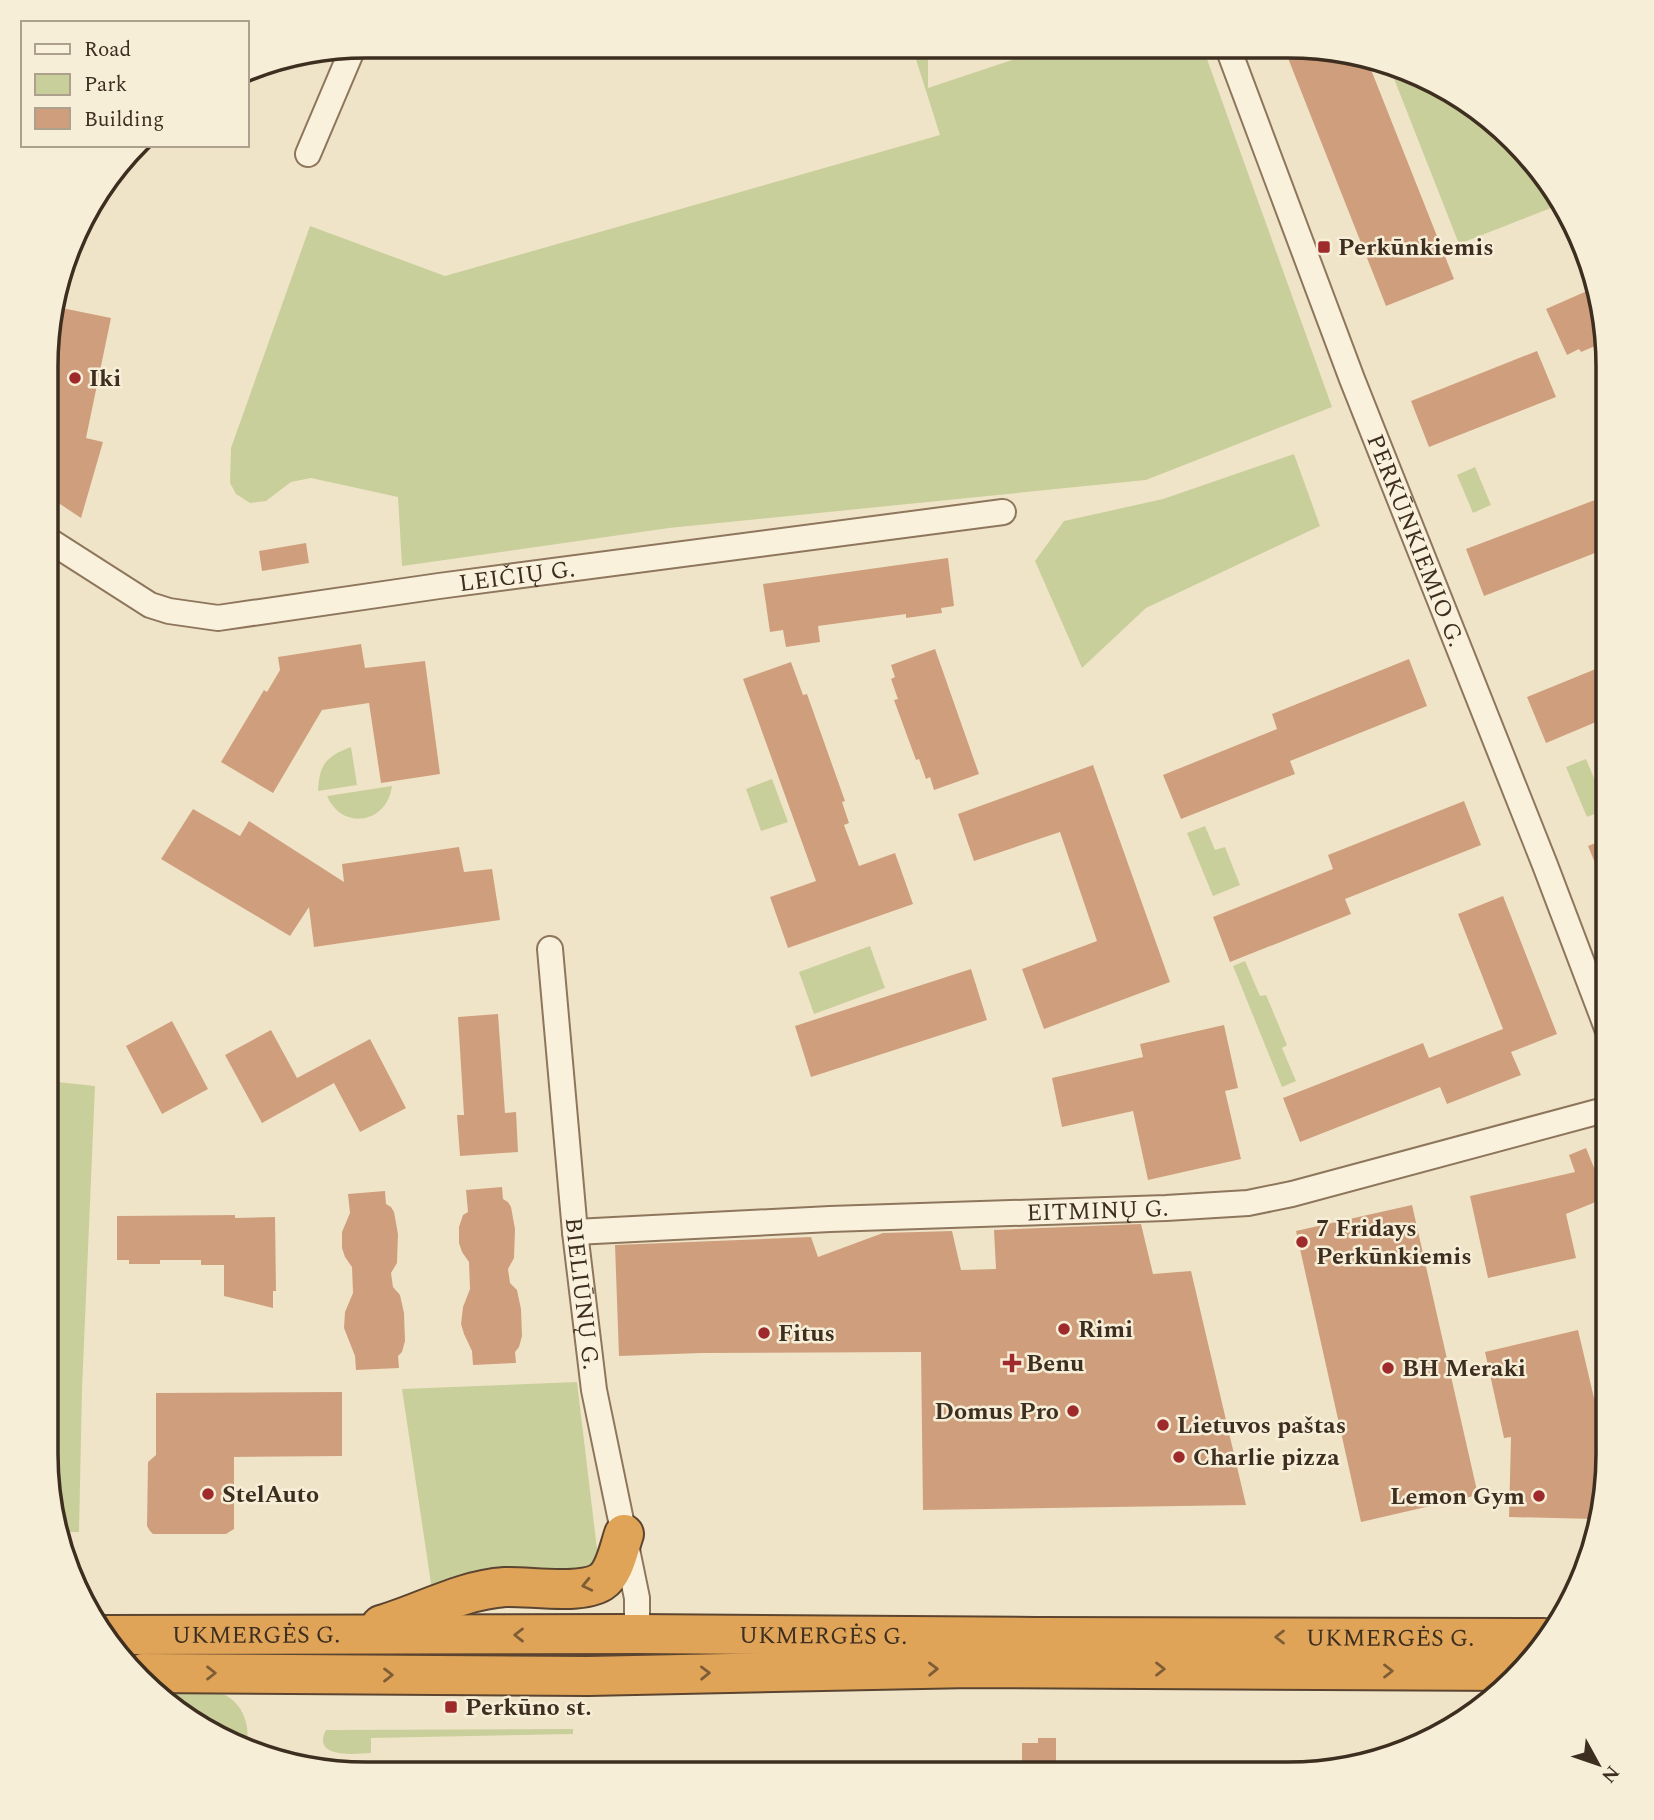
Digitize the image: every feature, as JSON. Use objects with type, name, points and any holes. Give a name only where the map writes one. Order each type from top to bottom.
[{"type":"highway","points":[[346,1635],[480,1591],[505,1587],[589,1586],[602,1581],[610,1571],[624,1534]]},
{"type":"highway","points":[[637,1634],[651,1674]]},
{"type":"highway","name":"UKMERGĖS G.","points":[[116,1635],[1536,1637]]},
{"type":"highway","name":"UKMERGĖS G.","points":[[149,1673],[651,1674],[971,1668],[1507,1671]]},
{"type":"street","points":[[308,154],[348,58]]},
{"type":"street","name":"PERKŪNKIEMIO G.","points":[[1232,58],[1352,379],[1596,999]]},
{"type":"street","name":"LEIČIŲ G.","points":[[58,546],[150,605],[169,611],[218,618],[439,586],[1003,512]]},
{"type":"street","name":"BIELIŪNŲ G.","points":[[550,949],[575,1232],[594,1390],[637,1598],[637,1634]]},
{"type":"street","name":"EITMINŲ G.","points":[[575,1232],[1248,1203],[1304,1191],[1596,1112]]},
{"type":"green space","points":[[916,58],[928,58],[928,88],[1018,58],[1207,58],[1332,407],[1146,480],[669,528],[402,566],[398,497],[311,478],[291,482],[266,501],[250,503],[236,494],[230,483],[231,448],[310,226],[445,276],[940,135]]},
{"type":"green space","points":[[1393,76],[1425,89],[1476,121],[1506,148],[1533,178],[1551,208],[1459,244]]},
{"type":"green space","points":[[1294,454],[1320,526],[1146,608],[1082,668],[1035,561],[1064,521],[1163,499]]},
{"type":"green space","points":[[1475,467],[1491,505],[1473,513],[1457,475]]},
{"type":"green space","points":[[351,747],[357,785],[318,791],[322,768],[335,754]]},
{"type":"green space","points":[[1586,759],[1596,783],[1596,813],[1587,817],[1566,767]]},
{"type":"green space","points":[[772,779],[788,822],[761,831],[746,789]]},
{"type":"green space","points":[[392,786],[382,809],[363,818],[343,815],[327,796]]},
{"type":"green space","points":[[1205,826],[1215,850],[1225,847],[1240,885],[1213,896],[1187,833]]},
{"type":"green space","points":[[870,946],[885,988],[814,1014],[799,972]]},
{"type":"green space","points":[[1245,961],[1260,996],[1266,995],[1287,1045],[1282,1048],[1296,1081],[1282,1087],[1233,966]]},
{"type":"green space","points":[[58,1082],[95,1086],[79,1532],[68,1532],[58,1475]]},
{"type":"green space","points":[[577,1382],[598,1557],[582,1576],[433,1597],[402,1389]]},
{"type":"green space","points":[[169,1691],[219,1692],[227,1696],[242,1713],[248,1739],[229,1731]]},
{"type":"green space","points":[[573,1729],[573,1734],[371,1738],[371,1753],[356,1754],[330,1750],[323,1739],[326,1730]]},
{"type":"building","points":[[1288,58],[1329,60],[1371,69],[1454,279],[1386,306]]},
{"type":"building","points":[[1587,291],[1596,346],[1567,355],[1546,309]]},
{"type":"building","name":"Iki","points":[[63,308],[111,318],[86,438],[103,442],[81,518],[58,503],[58,345]]},
{"type":"building","points":[[1537,351],[1556,397],[1429,447],[1411,401]]},
{"type":"building","points":[[1596,500],[1596,553],[1484,596],[1466,549]]},
{"type":"building","points":[[306,543],[309,563],[262,571],[259,551]]},
{"type":"building","points":[[948,558],[954,606],[941,608],[942,613],[906,618],[906,614],[818,626],[820,642],[786,647],[783,630],[770,632],[763,584]]},
{"type":"building","points":[[361,644],[365,668],[425,661],[440,774],[381,783],[369,703],[322,710],[273,793],[221,762],[264,690],[267,692],[280,670],[278,657]]},
{"type":"building","points":[[935,649],[979,774],[934,790],[930,777],[926,779],[919,759],[916,760],[894,700],[898,699],[891,679],[895,677],[891,665]]},
{"type":"building","points":[[1409,659],[1427,706],[1290,761],[1295,774],[1181,819],[1163,775],[1277,729],[1272,714]]},
{"type":"building","points":[[791,662],[803,695],[807,694],[845,801],[842,802],[849,823],[844,825],[859,866],[895,853],[913,904],[788,948],[770,897],[816,881],[743,679]]},
{"type":"building","points":[[1596,669],[1596,722],[1546,743],[1527,697]]},
{"type":"building","points":[[1093,765],[1170,982],[1044,1029],[1022,969],[1097,941],[1060,832],[974,861],[958,814]]},
{"type":"building","points":[[1464,801],[1481,845],[1345,899],[1351,914],[1230,962],[1213,917],[1333,869],[1328,855]]},
{"type":"building","points":[[193,809],[240,836],[249,821],[344,882],[342,864],[459,847],[464,872],[492,869],[500,920],[314,947],[309,907],[290,936],[161,859]]},
{"type":"building","points":[[1596,843],[1596,865],[1588,846]]},
{"type":"building","points":[[1503,896],[1557,1034],[1511,1052],[1521,1075],[1447,1104],[1440,1087],[1300,1142],[1283,1098],[1423,1043],[1429,1058],[1503,1029],[1458,914]]},
{"type":"building","points":[[971,969],[987,1020],[811,1077],[795,1026]]},
{"type":"building","points":[[498,1014],[505,1113],[516,1112],[518,1152],[460,1156],[457,1115],[464,1115],[458,1017]]},
{"type":"building","points":[[172,1021],[208,1089],[162,1114],[126,1046]]},
{"type":"building","points":[[1224,1025],[1238,1088],[1225,1091],[1241,1159],[1148,1180],[1133,1111],[1062,1127],[1052,1078],[1143,1057],[1140,1044]]},
{"type":"building","points":[[271,1030],[297,1078],[370,1039],[406,1108],[360,1132],[334,1083],[262,1123],[225,1055]]},
{"type":"building","points":[[1586,1148],[1596,1170],[1596,1202],[1566,1214],[1576,1258],[1488,1278],[1470,1196],[1575,1172],[1569,1155]]},
{"type":"building","points":[[502,1187],[503,1199],[511,1207],[515,1229],[514,1258],[508,1269],[510,1283],[517,1290],[521,1309],[522,1336],[515,1352],[516,1363],[473,1365],[472,1351],[461,1324],[463,1307],[470,1289],[469,1262],[459,1243],[459,1227],[463,1215],[468,1212],[466,1190]]},
{"type":"building","points":[[385,1191],[386,1204],[394,1212],[398,1234],[397,1263],[391,1273],[393,1287],[400,1295],[404,1313],[405,1341],[398,1356],[399,1368],[356,1370],[355,1356],[344,1328],[345,1312],[353,1293],[352,1267],[342,1248],[342,1232],[350,1213],[348,1194]]},
{"type":"building","name":"BH Meraki","points":[[1412,1205],[1478,1495],[1361,1522],[1296,1231]]},
{"type":"building","points":[[235,1215],[235,1218],[275,1217],[276,1291],[273,1291],[273,1308],[224,1296],[224,1265],[201,1265],[201,1260],[160,1260],[160,1264],[129,1264],[129,1260],[117,1260],[117,1216]]},
{"type":"building","name":"Domus Pro","points":[[1141,1224],[1153,1274],[1191,1271],[1246,1505],[923,1510],[921,1352],[619,1356],[615,1245],[811,1237],[818,1257],[883,1233],[952,1231],[961,1270],[996,1269],[994,1230]]},
{"type":"building","points":[[1578,1330],[1594,1398],[1596,1397],[1596,1475],[1589,1519],[1509,1517],[1511,1437],[1504,1438],[1485,1352]]},
{"type":"building","points":[[342,1392],[342,1456],[234,1457],[234,1529],[226,1534],[153,1534],[150,1531],[147,1526],[148,1462],[156,1455],[156,1393]]},
{"type":"building","points":[[1038,1738],[1056,1738],[1056,1762],[1022,1762],[1022,1743],[1038,1743]]},
{"type":"place","name":"Perkūnkiemis","points":[[1324,247]]},
{"type":"place","name":"Iki","points":[[75,378]]},
{"type":"place","name":"7 Fridays Perkūnkiemis","points":[[1302,1242]]},
{"type":"place","name":"Rimi","points":[[1064,1329]]},
{"type":"place","name":"Fitus","points":[[764,1333]]},
{"type":"place","name":"Benu","points":[[1012,1363]]},
{"type":"place","name":"BH Meraki","points":[[1388,1368]]},
{"type":"place","name":"Domus Pro","points":[[1073,1411]]},
{"type":"place","name":"Lietuvos paštas","points":[[1163,1425]]},
{"type":"place","name":"Charlie pizza","points":[[1179,1457]]},
{"type":"place","name":"StelAuto","points":[[208,1494]]},
{"type":"place","name":"Lemon Gym","points":[[1539,1496]]},
{"type":"place","name":"Perkūno st.","points":[[451,1707]]}]
